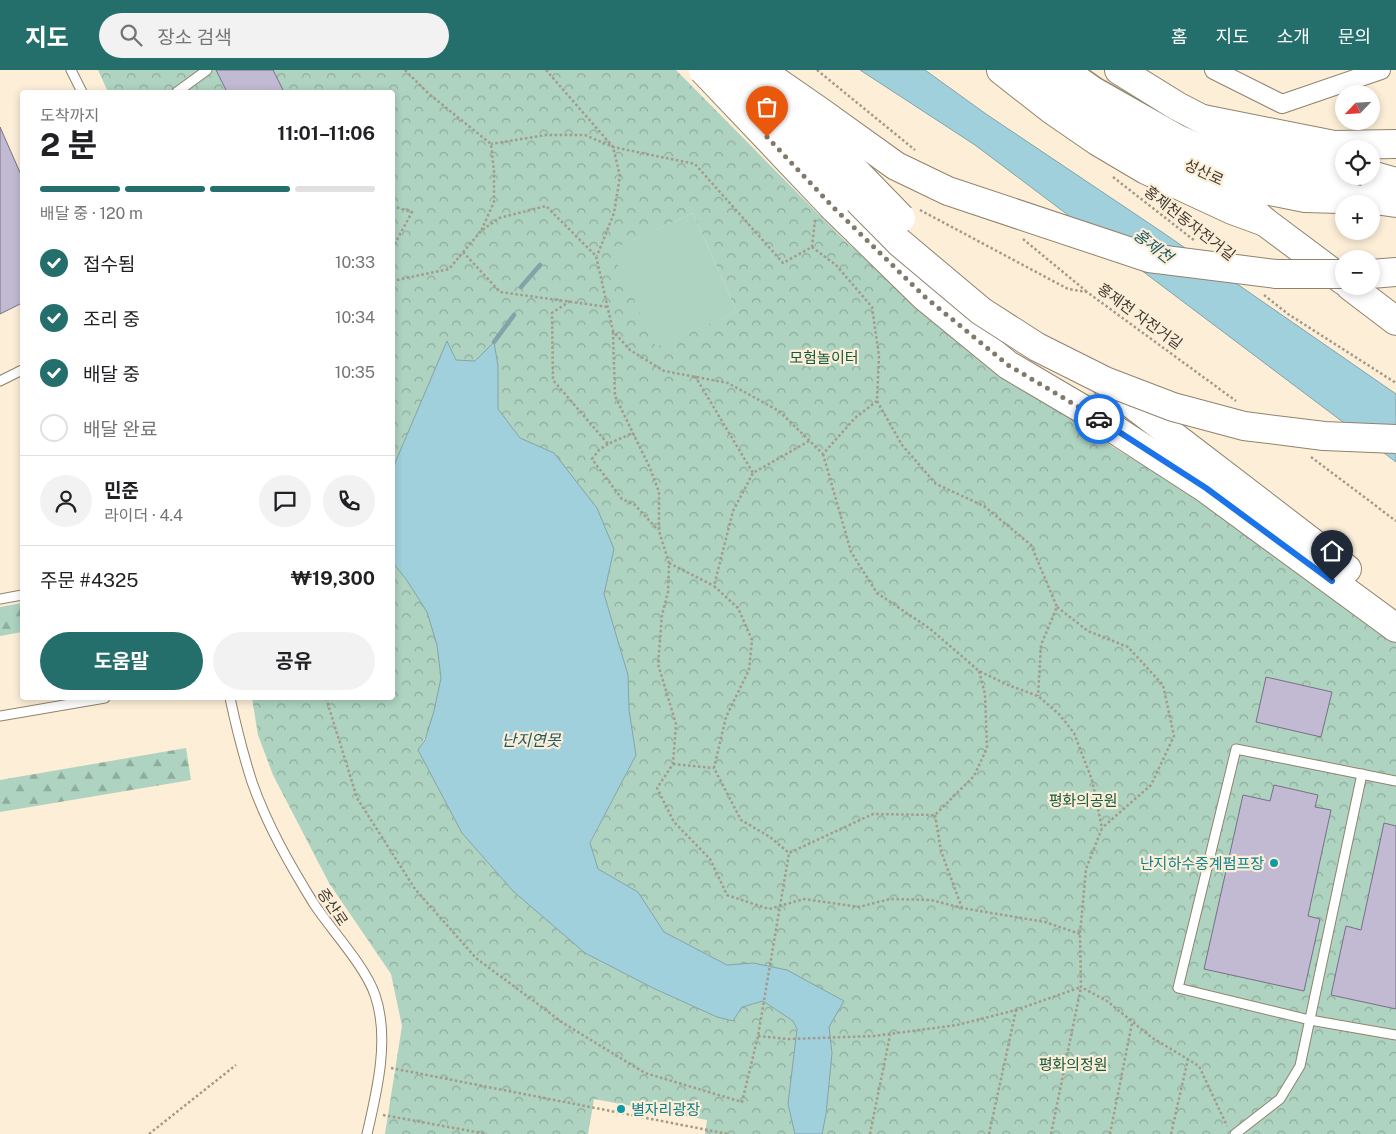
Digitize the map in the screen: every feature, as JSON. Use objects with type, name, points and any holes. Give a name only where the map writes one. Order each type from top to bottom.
[{"type":"main road","points":[[703,70],[824,213],[1008,365],[1086,411],[1206,488],[1396,628]]},
{"type":"main road","points":[[729,70],[900,243],[981,311],[1037,347],[1122,388],[1173,407],[1235,423],[1324,436],[1396,439]]},
{"type":"main road","points":[[752,70],[810,123],[915,232],[986,292],[1396,607]]},
{"type":"main road","points":[[760,70],[896,166],[948,191],[1149,258],[1276,274],[1335,274]]},
{"type":"main road","points":[[1000,70],[1052,110],[1097,141],[1146,170],[1232,210],[1265,222]]},
{"type":"main road","name":"성산로","points":[[1038,70],[1104,119],[1219,181],[1305,198],[1381,193],[1396,182]]},
{"type":"main road","points":[[1066,70],[1094,90],[1177,137],[1214,153],[1272,174],[1381,193]]},
{"type":"main road","points":[[1119,70],[1177,106],[1252,144],[1335,166]]},
{"type":"main road","points":[[1203,119],[1334,145],[1396,144]]},
{"type":"main road","points":[[1219,181],[1265,222],[1335,274]]},
{"type":"main road","points":[[1380,273],[1396,272]]},
{"type":"main road","points":[[1362,295],[1396,321]]},
{"type":"street","points":[[1214,70],[1282,104],[1381,70]]},
{"type":"lane","points":[[71,70],[81,90]]},
{"type":"lane","points":[[180,90],[207,70]]},
{"type":"lane","points":[[0,381],[20,371]]},
{"type":"lane","points":[[0,599],[20,595]]},
{"type":"lane","points":[[0,716],[93,700]]},
{"type":"lane","name":"증산로","points":[[230,700],[252,783],[278,841],[319,911],[366,977],[375,995],[380,1015],[381,1042],[379,1066],[367,1134]]},
{"type":"lane","points":[[1396,781],[1236,749],[1178,988],[1310,1020],[1396,1035]]},
{"type":"lane","points":[[1235,1134],[1280,1099],[1300,1066],[1362,774]]},
{"type":"path","points":[[405,70],[429,94],[491,144],[494,171],[494,202],[481,231]]},
{"type":"path","points":[[546,70],[612,147],[620,176],[614,213],[596,256]]},
{"type":"path","points":[[491,144],[546,135],[585,134],[612,147],[695,164],[783,263],[812,248],[824,213]]},
{"type":"path","name":"홍제천동자전거길","points":[[1109,174],[1202,247]]},
{"type":"path","points":[[395,279],[449,269],[481,231],[499,218],[546,206],[596,256],[613,331],[615,396],[634,433],[659,492],[658,531],[668,563],[668,592],[662,615],[658,664],[676,724],[673,764],[657,788],[674,822],[710,859],[727,895],[769,909],[804,899],[859,907],[890,899],[931,900],[962,908],[1045,922],[1080,934]]},
{"type":"path","points":[[395,207],[412,212],[395,243]]},
{"type":"path","name":"홍제천 자전거길","points":[[920,210],[1068,289],[1087,292],[1242,405]]},
{"type":"path","points":[[812,248],[836,265],[872,307],[879,356],[877,401],[902,445],[936,484],[984,506],[1031,545],[1057,607],[1088,631],[1128,647],[1163,685],[1174,736],[1151,785],[1102,828],[1086,869],[1080,934],[1081,987],[1051,1134]]},
{"type":"path","points":[[463,252],[500,292],[608,307]]},
{"type":"path","points":[[1256,289],[1288,314],[1396,383]]},
{"type":"path","points":[[570,301],[552,313],[553,380],[608,444]]},
{"type":"path","points":[[613,331],[630,350],[664,371],[728,383],[779,411],[823,454],[851,552],[877,593],[929,628],[979,670],[1008,685],[1038,696],[1059,714],[1074,733],[1092,780],[1102,828]]},
{"type":"path","points":[[695,376],[753,473]]},
{"type":"path","points":[[823,454],[855,418],[877,401]]},
{"type":"path","points":[[634,433],[608,444],[599,450],[592,459],[622,499],[636,505],[658,531]]},
{"type":"path","points":[[714,586],[733,511],[753,473],[809,441]]},
{"type":"path","points":[[1304,452],[1396,521]]},
{"type":"path","points":[[668,563],[714,586],[738,608],[752,640],[749,670],[726,717],[714,768],[741,820],[770,837],[789,854]]},
{"type":"path","points":[[1038,696],[1041,645],[1057,607]]},
{"type":"path","points":[[789,854],[873,814],[935,815],[974,776],[987,748],[985,694],[979,670]]},
{"type":"path","points":[[327,700],[357,798],[415,889],[476,958],[563,1023],[645,1073],[742,1102],[758,1036],[789,854]]},
{"type":"path","points":[[673,764],[714,768]]},
{"type":"path","points":[[935,815],[941,852],[962,908]]},
{"type":"path","points":[[758,1036],[789,1039],[890,1035],[957,1025],[1016,1010],[1081,987],[1107,1001],[1151,1037],[1199,1066],[1231,1134]]},
{"type":"path","points":[[988,1134],[1016,1010]]},
{"type":"path","points":[[1110,1134],[1132,1022]]},
{"type":"path","points":[[870,1134],[890,1035]]},
{"type":"path","points":[[1171,1134],[1188,1059]]},
{"type":"path","points":[[149,1134],[236,1065]]},
{"type":"path","points":[[379,1066],[728,1134]]},
{"type":"path","points":[[372,1112],[487,1134]]},
{"type":"green space","name":"평화의공원","points":[[98,70],[676,70],[844,240],[957,339],[1108,444],[1174,484],[1307,574],[1396,642],[1396,1134],[822,1134],[829,1081],[829,1027],[753,963],[727,965],[664,932],[638,892],[598,869],[590,844],[636,755],[629,710],[628,675],[604,594],[614,549],[554,454],[520,438],[498,409],[498,366],[494,343],[476,361],[456,360],[447,342],[395,463],[395,90],[107,90]],"holes":[[[693,213],[737,312],[656,347],[611,250]]]},
{"type":"green space","points":[[693,213],[737,312],[656,348],[610,250]]},
{"type":"green space","points":[[395,565],[408,580],[428,613],[440,661],[441,677],[437,704],[430,725],[418,750],[462,833],[513,891],[585,953],[653,988],[717,1017],[733,1021],[742,1007],[763,1001],[793,1021],[797,1029],[788,1104],[795,1134],[705,1134],[707,1120],[594,1099],[588,1134],[385,1134],[402,1026],[391,974],[329,883],[273,775],[258,735],[252,700],[395,700]]},
{"type":"green space","points":[[20,603],[20,632],[0,636],[0,607]]},
{"type":"green space","points":[[186,748],[191,780],[0,812],[0,780]]},
{"type":"water","name":"홍제천","points":[[860,70],[925,70],[986,114],[1162,232],[1396,394],[1396,462],[975,145]]},
{"type":"water","name":"난지연못","points":[[447,341],[456,360],[475,361],[494,342],[498,366],[498,409],[520,438],[554,453],[597,508],[614,549],[604,594],[628,675],[629,710],[636,755],[590,843],[598,869],[638,892],[664,932],[727,965],[753,963],[787,970],[844,1001],[829,1027],[832,1053],[826,1114],[822,1134],[795,1134],[788,1104],[797,1029],[793,1021],[763,1001],[742,1007],[733,1021],[717,1017],[653,988],[585,953],[513,891],[462,833],[418,750],[425,740],[441,678],[437,645],[427,612],[395,565],[395,463]]},
{"type":"building","points":[[216,70],[273,70],[283,90],[226,90]]},
{"type":"building","points":[[0,127],[20,172],[20,304],[0,314]]},
{"type":"building","points":[[1266,677],[1332,692],[1321,737],[1256,722]]},
{"type":"building","name":"난지하수중계펌프장","points":[[1274,785],[1318,795],[1315,807],[1331,810],[1308,916],[1320,919],[1304,991],[1204,969],[1243,795],[1270,801]]},
{"type":"building","points":[[1384,823],[1396,826],[1396,1009],[1331,995],[1346,926],[1361,930]]},
{"type":"waterway","points":[[521,287],[540,265]]},
{"type":"waterway","points":[[494,342],[514,315]]},
{"type":"way so far","points":[[767,137],[834,208],[925,297],[1008,365],[1099,419]]},
{"type":"place","name":"난지하수중계펌프장","points":[[1274,863]]},
{"type":"place","name":"별자리광장","points":[[621,1109]]},
{"type":"route","points":[[1099,419],[1206,488],[1332,581]]},
{"type":"park label","name":"모험놀이터","points":[[824,357]]},
{"type":"park label","name":"평화의정원","points":[[1073,1064]]}]
